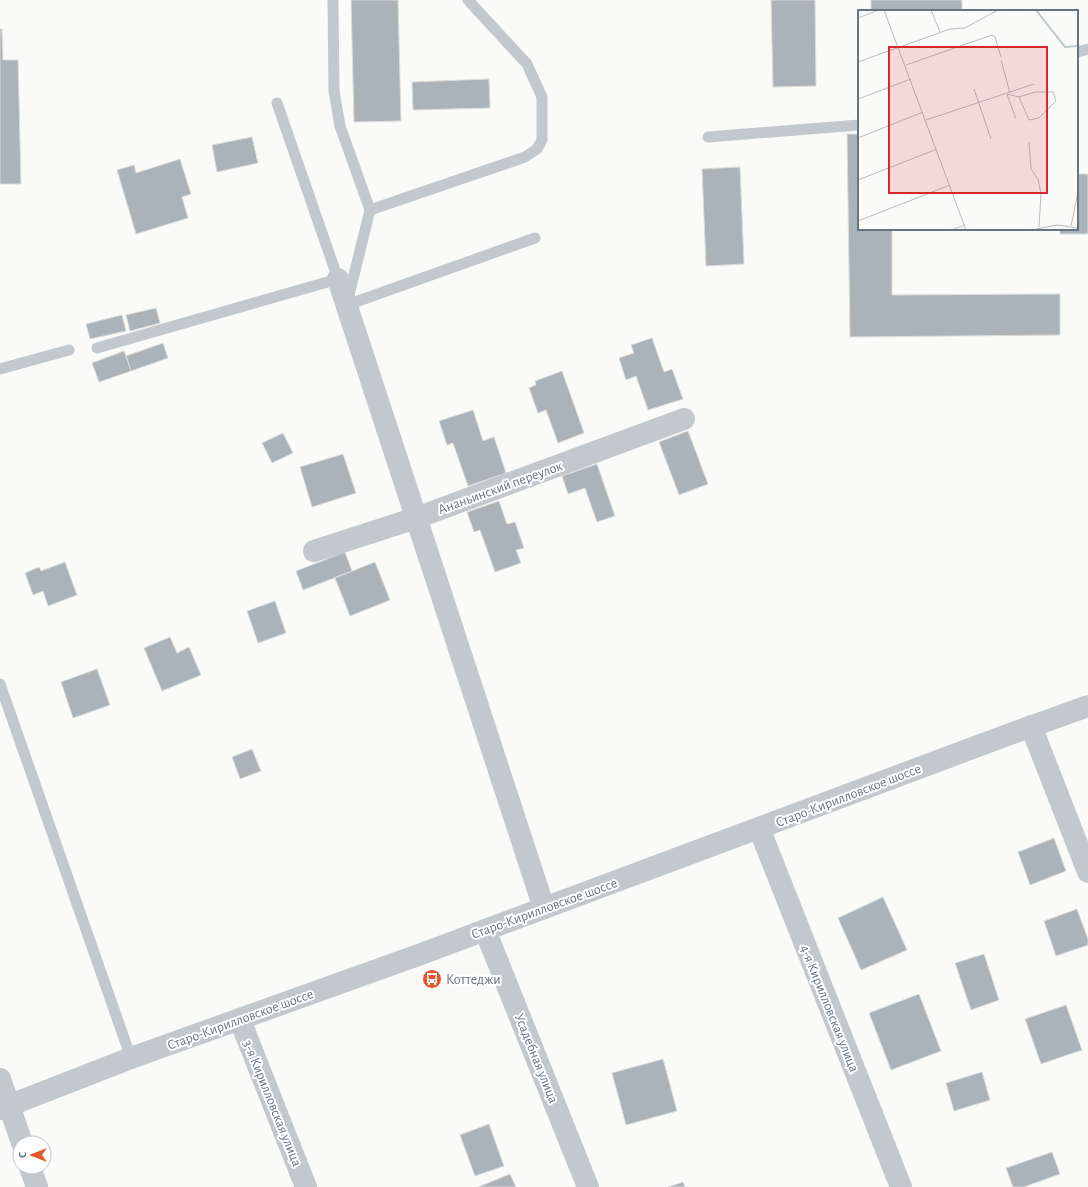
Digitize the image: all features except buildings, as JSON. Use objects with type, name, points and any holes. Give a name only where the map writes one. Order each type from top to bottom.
[{"type":"street","points":[[338,279],[544,908]]},
{"type":"street","name":"Ананьинский переулок","points":[[314,551],[416,518],[684,419]]},
{"type":"street","name":"Старо-Кирилловское шоссе","points":[[5,1107],[131,1058],[240,1020],[485,930],[1088,706]]},
{"type":"street","points":[[1031,726],[1088,872]]},
{"type":"street","name":"4-я Кирилловская улица","points":[[759,828],[901,1187]]},
{"type":"street","name":"Усадебная улица","points":[[485,930],[588,1187]]},
{"type":"street","name":"3-я Кирилловская улица","points":[[240,1020],[306,1187]]},
{"type":"street","points":[[0,1079],[5,1107],[18,1135]]},
{"type":"street","points":[[33,1175],[37,1187]]},
{"type":"lane","points":[[333,0],[334,92],[337,112],[340,126],[370,210],[347,306]]},
{"type":"lane","points":[[370,210],[525,157],[537,149],[542,140],[542,98],[527,64],[468,0]]},
{"type":"lane","points":[[1078,52],[1088,49]]},
{"type":"lane","points":[[97,348],[338,279],[277,103]]},
{"type":"lane","points":[[708,137],[858,125]]},
{"type":"lane","points":[[347,306],[535,238]]},
{"type":"lane","points":[[0,370],[69,350]]},
{"type":"lane","points":[[0,684],[131,1058]]},
{"type":"place","name":"Коттеджи","points":[[432,979]]}]
